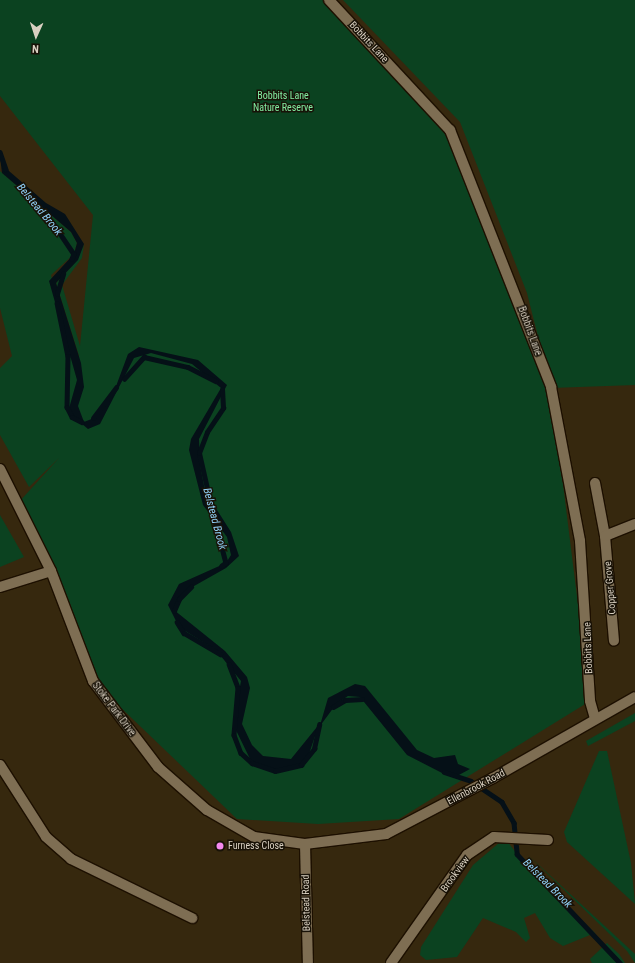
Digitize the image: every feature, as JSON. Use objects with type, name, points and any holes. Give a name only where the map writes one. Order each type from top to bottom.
[{"type":"street","name":"Bobbits Lane","points":[[329,0],[450,130],[551,387],[580,541],[590,701],[595,718]]},
{"type":"street","name":"Stoke Park Drive","points":[[0,469],[51,571],[93,682],[158,767],[207,810],[254,837],[305,844]]},
{"type":"street","name":"Copper Grove","points":[[596,483],[605,536],[614,641]]},
{"type":"street","points":[[605,536],[635,524]]},
{"type":"street","points":[[0,587],[51,571]]},
{"type":"street","name":"Ellenbrook Road","points":[[305,844],[386,834],[493,778],[595,718],[635,697]]},
{"type":"street","points":[[0,765],[46,837],[71,859],[192,918]]},
{"type":"street","name":"Brookview","points":[[391,963],[467,856],[494,837],[530,837],[548,840]]},
{"type":"street","name":"Belstead Road","points":[[305,844],[308,963]]},
{"type":"green space","name":"Bobbits Lane Nature Reserve","points":[[0,0],[329,0],[450,130],[550,384],[527,293],[460,122],[343,0],[635,0],[635,385],[551,388],[590,701],[399,819],[318,824],[237,819],[93,681],[19,502],[59,458],[29,487],[0,435],[0,368],[12,356],[0,308],[0,171],[71,232],[77,243],[74,254],[51,275],[76,374],[79,356],[56,283],[77,260],[84,244],[82,258],[62,285],[80,346],[93,215],[0,96]]},
{"type":"green space","points":[[0,515],[24,557],[0,567]]},
{"type":"green space","points":[[635,713],[635,721],[588,746],[586,741]]},
{"type":"green space","points":[[599,751],[607,751],[631,863],[635,904],[567,842],[564,832]]},
{"type":"green space","points":[[507,841],[532,874],[595,933],[563,946],[550,938],[535,913],[524,918],[530,938],[526,942],[516,932],[483,918],[457,957],[426,960],[420,955],[421,947],[473,865],[499,843]]},
{"type":"green space","points":[[527,854],[635,954],[635,963],[627,951]]},
{"type":"green space","points":[[607,943],[619,954],[625,963],[592,963],[590,959]]},
{"type":"water","points":[[0,157],[9,171],[46,203],[65,214],[84,244],[78,260],[56,283],[81,363],[84,387],[78,406],[84,422],[94,418],[115,389],[128,354],[139,347],[198,360],[227,385],[199,439],[200,465],[205,491],[231,532],[239,556],[226,568],[187,590],[174,610],[225,651],[247,677],[250,688],[242,724],[252,745],[263,756],[291,759],[321,722],[328,698],[355,684],[365,686],[417,750],[434,758],[455,755],[458,764],[470,769],[457,776],[444,774],[407,755],[360,697],[348,696],[337,703],[317,730],[307,760],[293,769],[275,771],[252,763],[233,724],[241,681],[216,650],[179,627],[168,605],[179,584],[226,563],[231,555],[227,537],[203,505],[189,450],[191,439],[221,388],[192,364],[151,353],[134,358],[100,424],[88,429],[68,412],[77,380],[49,281],[74,254],[77,243],[71,232],[2,173]]},
{"type":"waterway","name":"Belstead Brook","points":[[0,152],[6,169]]},
{"type":"waterway","name":"Belstead Brook","points":[[20,188],[53,223],[74,254],[72,259]]},
{"type":"waterway","name":"Belstead Brook","points":[[57,294],[63,274]]},
{"type":"waterway","name":"Belstead Brook","points":[[57,303],[68,356],[67,407],[72,417],[82,422]]},
{"type":"waterway","name":"Belstead Brook","points":[[124,379],[144,357],[188,367],[216,381]]},
{"type":"waterway","name":"Belstead Brook","points":[[93,418],[116,388]]},
{"type":"waterway","name":"Belstead Brook","points":[[211,506],[199,453],[207,432],[223,408],[222,390]]},
{"type":"waterway","name":"Belstead Brook","points":[[214,517],[226,563],[222,566]]},
{"type":"waterway","name":"Belstead Brook","points":[[174,611],[179,599],[191,587]]},
{"type":"waterway","name":"Belstead Brook","points":[[177,622],[184,633],[220,654]]},
{"type":"waterway","name":"Belstead Brook","points":[[229,664],[238,688],[234,735],[241,753],[252,763],[275,771],[301,765],[314,749],[319,725]]},
{"type":"waterway","name":"Belstead Brook","points":[[333,707],[345,700],[362,699]]},
{"type":"waterway","name":"Belstead Brook","points":[[444,772],[471,781],[502,802],[514,823],[517,854],[620,963]]},
{"type":"place","name":"Furness Close","points":[[220,846]]}]
